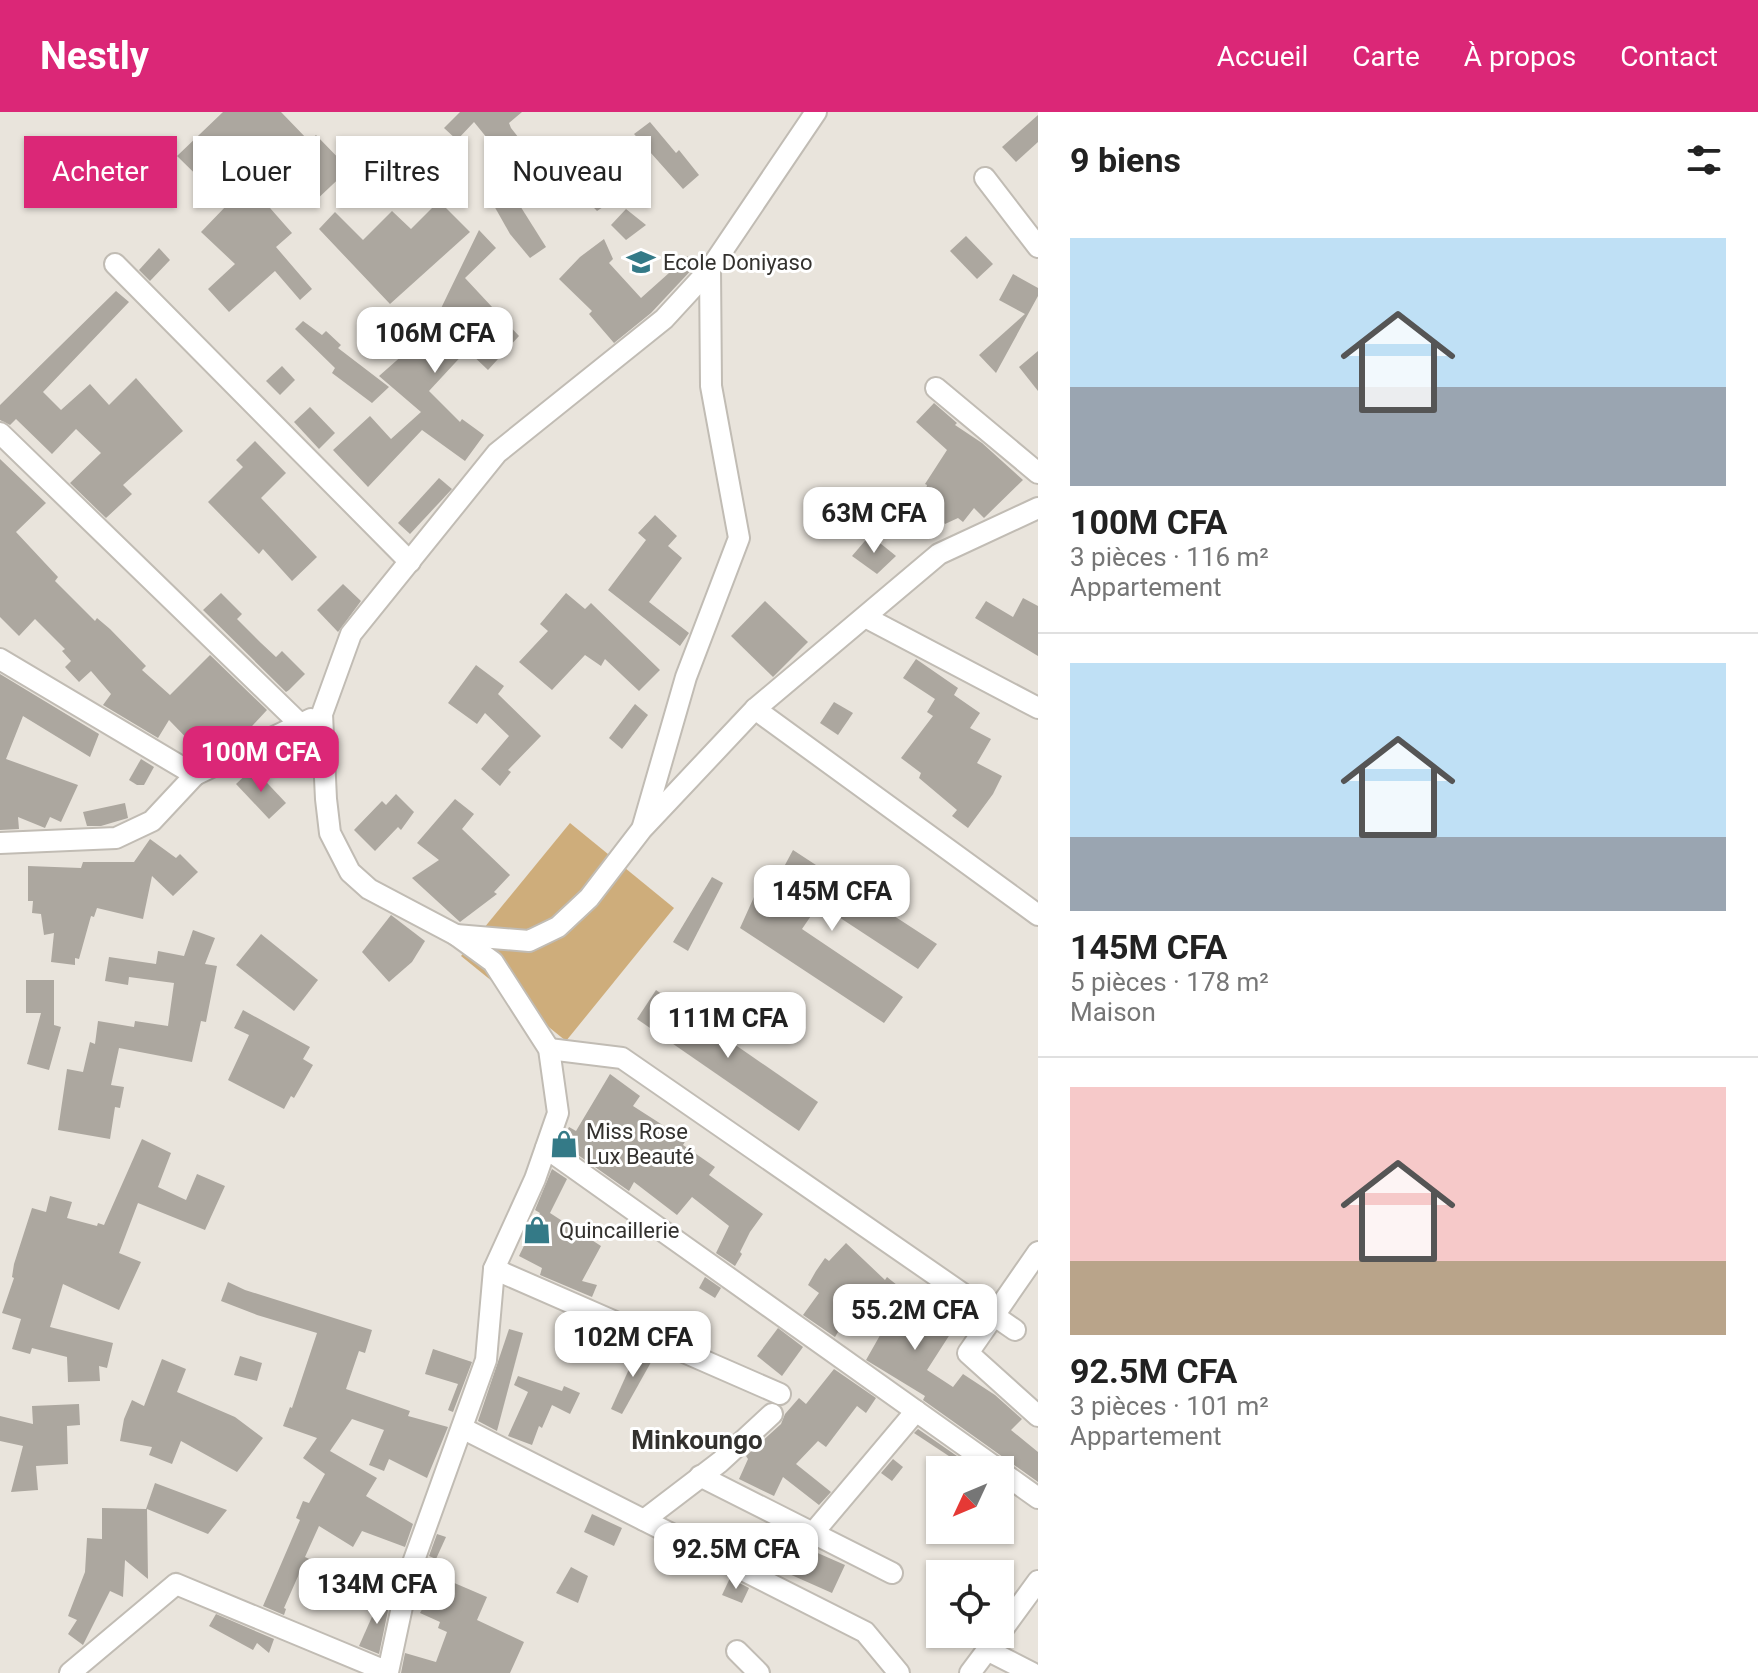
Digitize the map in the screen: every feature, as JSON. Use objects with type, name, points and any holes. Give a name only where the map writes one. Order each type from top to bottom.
[{"type":"street","points":[[70,1673],[176,1584],[388,1672],[409,1574],[486,1360],[494,1269],[535,1179],[558,1113],[549,1049],[493,962],[456,935],[369,889],[350,872],[330,833],[322,714],[351,634],[497,453],[664,319],[710,269],[816,112]]},
{"type":"street","points":[[985,178],[1038,247]]},
{"type":"street","points":[[115,264],[410,562]]},
{"type":"street","points":[[642,829],[686,677],[739,538],[711,386],[710,269]]},
{"type":"street","points":[[936,388],[1038,473]]},
{"type":"street","points":[[0,433],[300,724]]},
{"type":"street","points":[[456,935],[529,941],[558,927],[589,898],[642,829],[755,709],[939,554],[1038,508]]},
{"type":"street","points":[[865,617],[1038,708]]},
{"type":"street","points":[[0,659],[195,775]]},
{"type":"street","points":[[755,709],[1038,915]]},
{"type":"street","points":[[0,843],[116,838],[152,821],[195,775],[322,714]]},
{"type":"street","points":[[549,1049],[622,1058],[1015,1330]]},
{"type":"street","points":[[546,1148],[979,1456]]},
{"type":"street","points":[[1038,1252],[968,1353],[1038,1416]]},
{"type":"street","points":[[494,1269],[780,1394]]},
{"type":"street","points":[[813,1533],[916,1411]]},
{"type":"street","points":[[644,1520],[772,1414]]},
{"type":"street","points":[[462,1428],[865,1632],[895,1671]]},
{"type":"street","points":[[700,1476],[892,1573]]},
{"type":"street","points":[[1014,1481],[1038,1498]]},
{"type":"street","points":[[1014,1613],[1038,1581]]},
{"type":"street","points":[[970,1673],[988,1648]]},
{"type":"street","points":[[1005,1648],[1032,1673]]},
{"type":"street","points":[[737,1651],[759,1673]]},
{"type":"shaded area","points":[[570,823],[674,908],[566,1041],[461,956]]},
{"type":"building","points":[[223,112],[281,112],[304,136],[198,136]]},
{"type":"building","points":[[460,112],[522,112],[509,123],[517,136],[485,136],[474,122],[461,136],[453,136],[444,128]]},
{"type":"building","points":[[1038,115],[1038,142],[1016,162],[1002,147]]},
{"type":"building","points":[[650,122],[699,175],[683,189],[651,153],[651,136],[634,134]]},
{"type":"building","points":[[320,139],[336,156],[336,181],[320,196]]},
{"type":"building","points":[[193,141],[193,172],[177,156]]},
{"type":"building","points":[[224,208],[270,208],[292,233],[276,247],[312,289],[300,300],[275,271],[229,312],[208,289],[235,264],[201,232]]},
{"type":"building","points":[[432,208],[446,208],[470,232],[390,304],[319,229],[335,212],[363,240],[392,211],[411,229]]},
{"type":"building","points":[[495,208],[521,208],[546,247],[530,258],[510,234]]},
{"type":"building","points":[[626,209],[646,225],[626,240],[611,225]]},
{"type":"building","points":[[479,230],[496,248],[465,278],[519,336],[488,370],[467,350],[429,391],[460,422],[462,419],[484,435],[465,461],[422,430],[368,487],[333,450],[370,416],[391,439],[421,412],[379,376],[430,331]]},
{"type":"building","points":[[966,236],[993,264],[977,279],[950,251]]},
{"type":"building","points":[[604,239],[613,259],[609,263],[641,298],[688,256],[696,265],[651,313],[614,343],[589,314],[592,311],[559,279],[580,257]]},
{"type":"building","points":[[159,248],[170,260],[150,281],[139,270]]},
{"type":"building","points":[[1013,274],[1038,288],[1038,296],[996,373],[979,355],[1025,314],[999,300]]},
{"type":"building","points":[[116,291],[129,302],[43,392],[61,410],[90,384],[109,405],[136,378],[183,431],[123,485],[132,494],[106,518],[70,483],[101,453],[76,429],[52,454],[16,419],[10,425],[0,420],[0,405]]},
{"type":"building","points":[[303,321],[322,335],[326,331],[341,345],[338,348],[389,387],[372,403],[332,373],[335,368],[295,329]]},
{"type":"building","points":[[1038,351],[1038,391],[1019,367]]},
{"type":"building","points":[[282,366],[295,380],[280,395],[266,381]]},
{"type":"building","points":[[934,403],[957,423],[955,425],[982,443],[1023,480],[984,518],[974,508],[963,522],[958,518],[945,524],[923,502],[925,484],[947,450],[916,422]]},
{"type":"building","points":[[310,407],[335,433],[319,449],[294,422]]},
{"type":"building","points":[[255,441],[286,473],[261,498],[317,557],[292,581],[263,549],[259,554],[208,502],[243,467],[236,460]]},
{"type":"building","points":[[0,459],[46,503],[16,532],[58,577],[55,581],[95,621],[97,618],[110,629],[146,666],[142,670],[170,695],[210,655],[267,710],[241,738],[236,741],[233,737],[222,748],[204,756],[169,720],[158,738],[103,705],[111,694],[91,671],[79,682],[65,667],[71,661],[62,651],[65,649],[35,619],[19,636],[0,617]]},
{"type":"building","points":[[439,478],[452,489],[410,534],[398,523]]},
{"type":"building","points":[[655,515],[677,536],[668,546],[682,558],[649,602],[689,633],[680,646],[608,590],[646,540],[638,533]]},
{"type":"building","points":[[870,535],[896,556],[877,574],[852,556]]},
{"type":"building","points":[[343,584],[361,601],[338,632],[317,610]]},
{"type":"building","points":[[221,593],[242,614],[237,619],[261,643],[276,657],[282,651],[305,674],[289,690],[286,692],[203,610]]},
{"type":"building","points":[[566,593],[585,609],[591,603],[660,670],[639,691],[605,659],[601,666],[585,655],[552,690],[519,662],[548,631],[540,624]]},
{"type":"building","points":[[1023,598],[1038,606],[1038,656],[975,618],[986,601],[1013,617]]},
{"type":"building","points":[[765,601],[808,642],[773,677],[731,636]]},
{"type":"building","points":[[916,659],[958,688],[954,695],[980,713],[970,728],[991,739],[977,763],[1002,776],[968,828],[952,816],[957,810],[919,778],[921,773],[901,758],[933,716],[927,712],[935,699],[903,678]]},
{"type":"building","points":[[476,665],[504,686],[498,694],[541,736],[508,770],[511,772],[500,786],[481,769],[509,736],[485,713],[477,724],[448,703]]},
{"type":"building","points":[[0,674],[99,734],[90,757],[23,716],[6,759],[78,785],[61,822],[50,817],[45,828],[18,817],[19,829],[0,830]]},
{"type":"building","points":[[834,702],[853,713],[838,735],[820,723]]},
{"type":"building","points":[[635,704],[648,715],[622,749],[609,738]]},
{"type":"building","points":[[141,759],[154,767],[144,785],[137,785],[129,780]]},
{"type":"building","points":[[253,768],[286,803],[269,819],[236,784]]},
{"type":"building","points":[[396,794],[414,812],[401,830],[398,827],[375,851],[354,830],[382,801],[386,805]]},
{"type":"building","points":[[455,799],[474,814],[462,829],[510,875],[494,892],[497,894],[460,922],[412,878],[439,860],[417,843]]},
{"type":"building","points":[[125,803],[128,818],[101,826],[87,826],[83,812]]},
{"type":"building","points":[[150,839],[176,858],[180,854],[198,872],[173,896],[152,876],[143,919],[97,908],[94,917],[91,916],[75,965],[51,962],[54,933],[44,935],[41,914],[32,913],[33,901],[28,901],[28,866],[81,868],[83,862],[134,862]]},
{"type":"building","points":[[793,850],[937,944],[918,969],[819,904],[802,929],[903,997],[884,1023],[740,928],[754,897],[764,904]]},
{"type":"building","points":[[712,877],[723,883],[688,951],[673,942]]},
{"type":"building","points":[[391,915],[425,941],[412,962],[389,982],[362,952]]},
{"type":"building","points":[[193,930],[215,938],[205,964],[217,966],[206,1022],[201,1021],[192,1062],[119,1048],[111,1085],[124,1087],[120,1108],[115,1107],[110,1139],[58,1130],[67,1069],[83,1072],[90,1042],[95,1044],[98,1021],[134,1027],[135,1021],[168,1026],[174,983],[129,977],[128,985],[105,981],[109,957],[156,964],[158,951],[184,956]]},
{"type":"building","points":[[261,934],[318,980],[294,1011],[236,965]]},
{"type":"building","points":[[26,980],[54,980],[54,1025],[61,1027],[49,1070],[27,1064],[41,1013],[26,1013]]},
{"type":"building","points":[[656,990],[818,1102],[799,1131],[637,1019]]},
{"type":"building","points":[[243,1010],[310,1047],[303,1059],[313,1065],[284,1109],[228,1080],[249,1035],[234,1028]]},
{"type":"building","points":[[610,1074],[640,1096],[633,1106],[686,1140],[683,1145],[715,1167],[709,1175],[763,1214],[750,1232],[735,1266],[716,1253],[729,1226],[692,1197],[677,1215],[634,1182],[629,1191],[561,1143],[569,1127],[576,1131]]},
{"type":"building","points":[[142,1139],[171,1153],[158,1187],[186,1200],[197,1174],[225,1186],[205,1230],[138,1203],[119,1253],[141,1262],[119,1310],[63,1284],[50,1327],[113,1343],[107,1368],[99,1366],[100,1381],[68,1382],[67,1357],[32,1348],[30,1354],[12,1349],[21,1319],[2,1313],[14,1278],[14,1264],[32,1208],[46,1212],[50,1196],[72,1202],[67,1218],[104,1225]]},
{"type":"building","points":[[552,1169],[567,1179],[550,1213],[601,1246],[582,1281],[597,1285],[592,1297],[540,1275],[542,1268],[519,1256],[540,1213],[535,1210]]},
{"type":"building","points":[[846,1243],[885,1280],[887,1277],[954,1328],[927,1370],[953,1387],[963,1374],[995,1395],[1022,1419],[1011,1430],[1038,1452],[1038,1482],[1014,1465],[1014,1456],[1002,1456],[923,1400],[925,1396],[866,1360],[887,1323],[856,1302],[835,1337],[803,1315],[819,1293],[808,1285],[825,1258],[829,1261]]},
{"type":"building","points":[[705,1277],[721,1288],[715,1298],[699,1288]]},
{"type":"building","points":[[228,1282],[372,1330],[365,1353],[359,1351],[346,1389],[410,1411],[408,1416],[448,1427],[427,1478],[389,1459],[384,1471],[369,1465],[384,1430],[352,1419],[330,1451],[377,1478],[366,1496],[413,1524],[405,1547],[362,1531],[353,1547],[319,1526],[305,1557],[360,1582],[352,1598],[299,1574],[284,1608],[284,1615],[263,1606],[300,1520],[296,1518],[303,1501],[309,1503],[325,1474],[303,1458],[317,1438],[283,1426],[317,1333],[221,1301]]},
{"type":"building","points":[[778,1328],[803,1347],[782,1376],[757,1356]]},
{"type":"building","points":[[509,1329],[523,1333],[497,1431],[478,1421]]},
{"type":"building","points":[[639,1347],[655,1355],[622,1414],[611,1409]]},
{"type":"building","points":[[433,1349],[472,1362],[453,1412],[448,1410],[458,1384],[425,1374]]},
{"type":"building","points":[[240,1356],[262,1363],[257,1381],[234,1375]]},
{"type":"building","points":[[162,1359],[186,1369],[177,1392],[235,1417],[263,1438],[237,1472],[181,1441],[172,1464],[149,1455],[152,1447],[120,1441],[132,1400],[144,1406]]},
{"type":"building","points":[[834,1369],[876,1398],[866,1413],[857,1406],[826,1447],[818,1441],[796,1464],[831,1492],[819,1505],[783,1477],[774,1496],[739,1479],[748,1459],[746,1456],[781,1424],[785,1414],[799,1398],[806,1404]]},
{"type":"building","points":[[518,1376],[562,1391],[564,1386],[580,1393],[570,1414],[552,1405],[532,1445],[508,1436],[528,1392],[514,1385]]},
{"type":"building","points":[[79,1404],[80,1425],[67,1426],[68,1464],[36,1466],[38,1490],[11,1492],[23,1446],[0,1441],[0,1416],[33,1424],[32,1406]]},
{"type":"building","points":[[918,1429],[957,1456],[949,1456],[914,1433]]},
{"type":"building","points":[[893,1459],[903,1467],[892,1481],[881,1473]]},
{"type":"building","points":[[155,1483],[227,1510],[208,1534],[147,1509],[148,1579],[125,1560],[123,1597],[110,1591],[83,1645],[68,1634],[77,1620],[68,1616],[85,1572],[87,1538],[102,1539],[102,1508],[146,1509]]},
{"type":"building","points":[[592,1514],[622,1528],[614,1546],[584,1532]]},
{"type":"building","points":[[437,1534],[446,1537],[436,1559],[429,1556]]},
{"type":"building","points":[[765,1539],[800,1556],[804,1547],[845,1565],[832,1593],[755,1562]]},
{"type":"building","points":[[571,1567],[588,1576],[578,1603],[556,1593]]},
{"type":"building","points":[[424,1570],[487,1597],[477,1620],[524,1642],[510,1673],[401,1673],[405,1653],[436,1662],[447,1632],[438,1628],[440,1622],[420,1613],[430,1595],[419,1588]]},
{"type":"building","points":[[730,1578],[749,1588],[742,1603],[722,1595]]},
{"type":"building","points":[[383,1592],[391,1596],[379,1654],[359,1646]]},
{"type":"building","points":[[216,1614],[274,1639],[269,1653],[257,1643],[253,1650],[209,1626]]},
{"type":"place","name":"Ecole Doniyaso","points":[[641,262]]},
{"type":"place","name":"Miss Rose Lux Beauté","points":[[564,1144]]},
{"type":"place","name":"Quincaillerie","points":[[537,1230]]},
{"type":"district","name":"Minkoungo","points":[[697,1440]]}]
